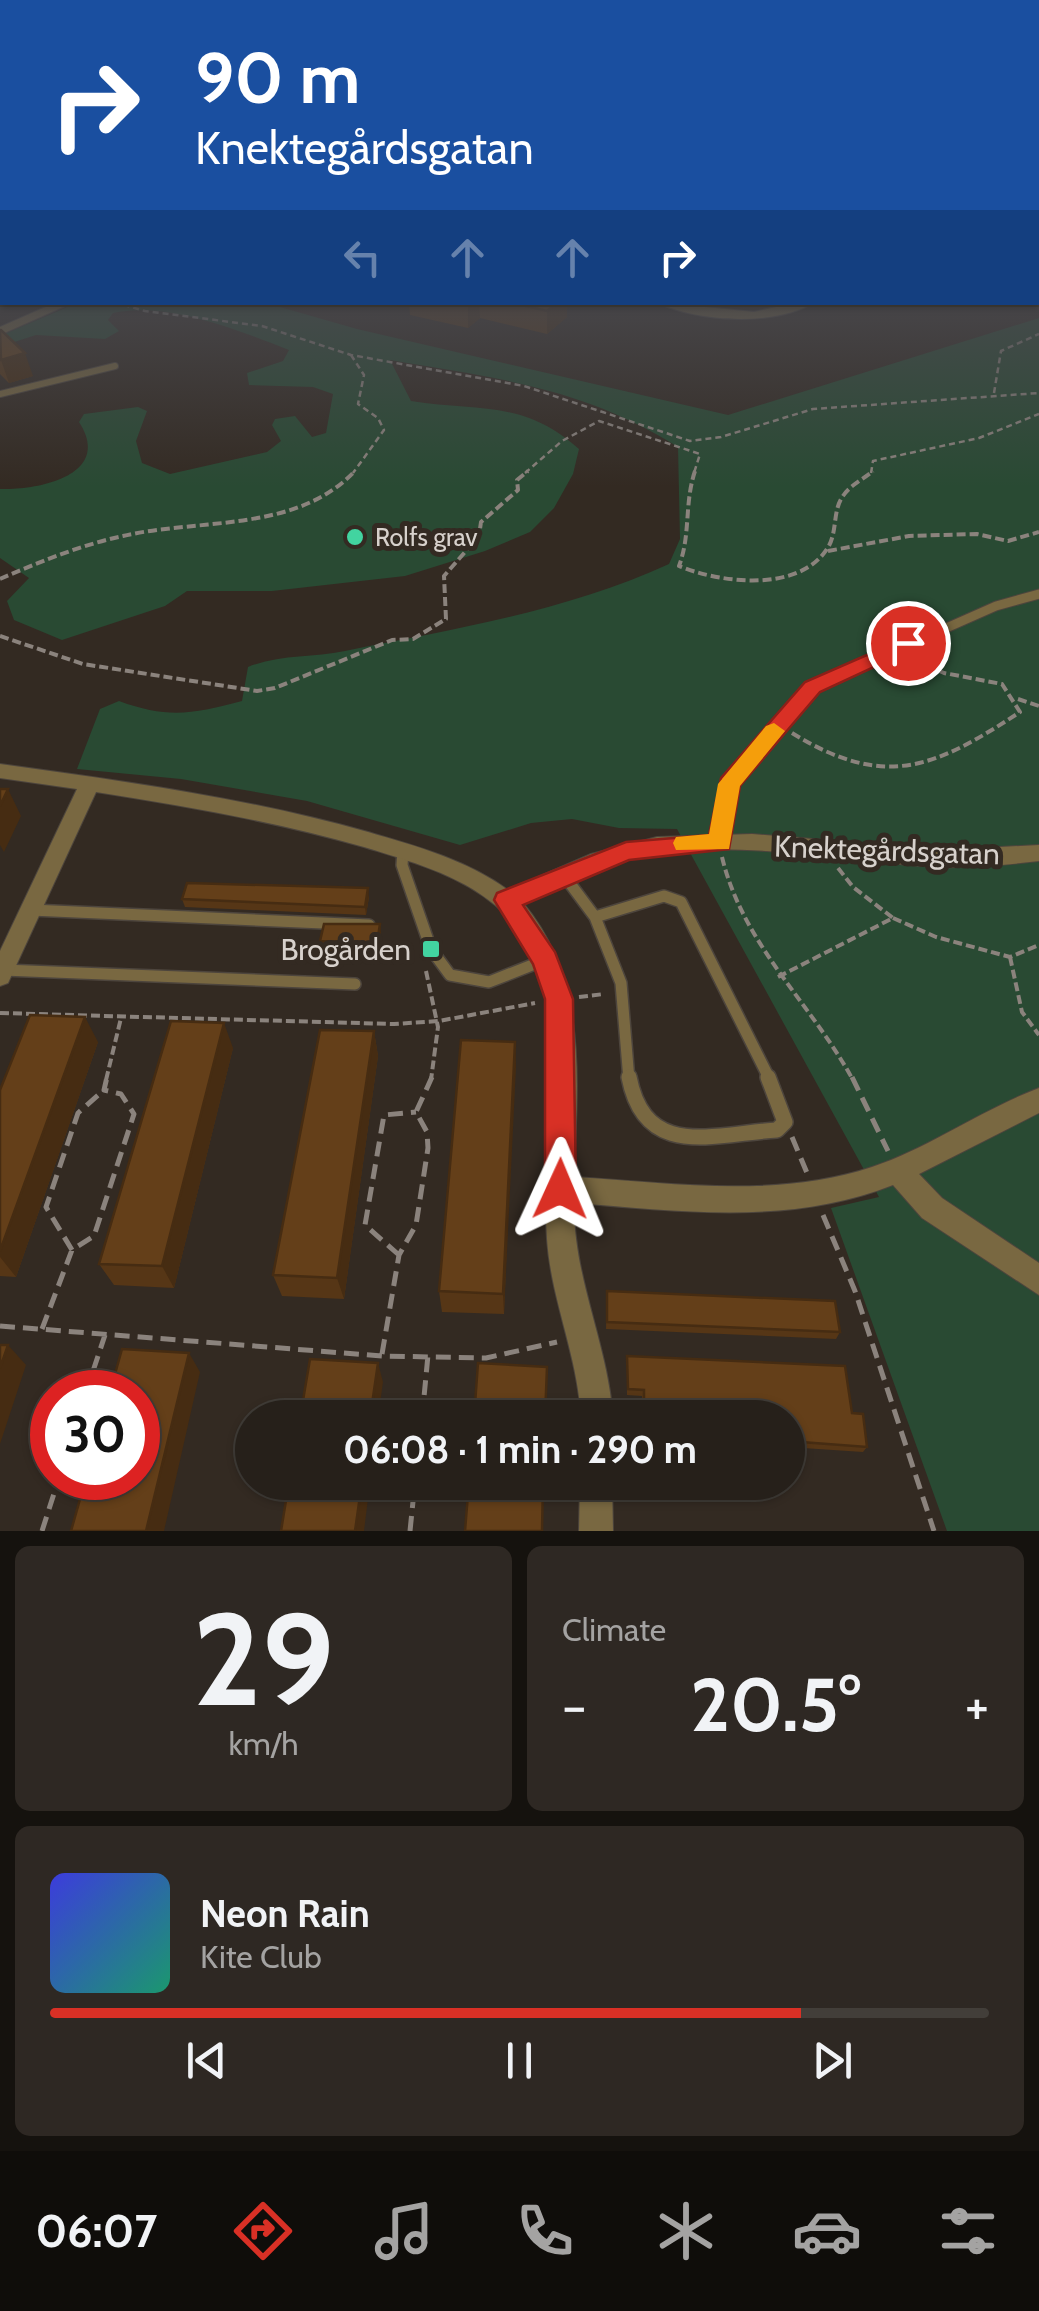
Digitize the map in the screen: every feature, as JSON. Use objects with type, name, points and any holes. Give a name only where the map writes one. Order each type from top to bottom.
[{"type":"street","points":[[0,771],[217,800],[403,852],[472,878],[506,900],[545,960],[559,999],[564,1266],[597,1383],[597,1400]]},
{"type":"street","points":[[1,973],[90,783]]},
{"type":"street","name":"Knektegårdsgatan","points":[[506,900],[626,851],[720,843],[983,857],[1039,852]]},
{"type":"street","points":[[560,1189],[769,1199],[814,1194],[898,1171],[1039,1100]]},
{"type":"street","points":[[898,1171],[932,1208],[1039,1280]]},
{"type":"street","points":[[596,1500],[596,1531]]},
{"type":"lane","points":[[0,394],[115,366]]},
{"type":"lane","points":[[720,843],[729,784],[813,687],[996,606],[1039,594]]},
{"type":"lane","points":[[403,852],[402,865],[431,950],[439,966],[450,975],[490,982],[545,960]]},
{"type":"lane","points":[[562,874],[594,917],[617,964],[624,992],[632,1104],[642,1121],[658,1132],[777,1130],[785,1122],[782,1105],[681,902],[664,896],[594,917]]},
{"type":"lane","points":[[30,910],[370,925]]},
{"type":"lane","points":[[1,973],[355,984]]},
{"type":"path","points":[[320,344],[350,354],[524,386],[690,441],[708,441],[780,415],[813,409],[892,407],[994,393],[1039,393]]},
{"type":"path","points":[[994,393],[1000,350],[1014,344]]},
{"type":"path","points":[[0,579],[13,571],[125,535],[207,527],[283,512],[336,490],[366,460],[384,430],[378,418],[358,404],[367,385],[366,371],[350,354]]},
{"type":"path","points":[[827,551],[839,504],[845,494],[873,472],[873,461],[966,444],[1021,427],[1039,414]]},
{"type":"path","points":[[0,636],[82,664],[258,690],[304,678],[392,640],[413,639],[446,619],[444,576],[479,536],[481,522],[518,490],[517,480],[562,441],[598,421],[700,454],[686,498],[688,538],[679,566],[708,576],[801,572],[827,551],[909,536],[977,534],[1008,540],[1039,532]]},
{"type":"path","points":[[0,567],[13,571]]},
{"type":"path","points":[[889,654],[948,674],[981,674],[999,681],[1018,699],[1037,707]]},
{"type":"path","points":[[1018,699],[1020,712]]},
{"type":"path","points":[[780,724],[832,754],[893,767],[926,763],[960,752],[1020,712],[1037,707]]},
{"type":"path","points":[[720,843],[726,877],[742,921],[778,977],[824,1032],[898,1171]]},
{"type":"path","points":[[835,850],[838,867],[853,887],[894,918],[936,937],[1010,956],[1039,946]]},
{"type":"path","points":[[778,977],[894,918]]},
{"type":"path","points":[[416,1112],[433,1072],[438,1021],[422,956]]},
{"type":"path","points":[[1010,956],[1022,1012],[1039,1035]]},
{"type":"path","points":[[0,1013],[394,1024],[438,1021],[559,999],[624,992]]},
{"type":"path","points":[[72,1250],[46,1207],[78,1113],[104,1090],[122,1016]]},
{"type":"path","points":[[42,1330],[72,1250],[94,1236],[134,1114],[121,1094],[104,1090]]},
{"type":"path","points":[[382,1356],[400,1255],[416,1226],[428,1148],[428,1132],[416,1112]]},
{"type":"path","points":[[400,1255],[365,1225],[384,1115],[416,1112]]},
{"type":"path","points":[[814,1194],[854,1290],[934,1531]]},
{"type":"path","points":[[0,1326],[382,1356],[486,1358],[583,1336]]},
{"type":"path","points":[[93,1370],[105,1334]]},
{"type":"path","points":[[424,1400],[428,1356]]},
{"type":"path","points":[[42,1531],[52,1500]]},
{"type":"path","points":[[410,1531],[413,1500]]},
{"type":"green space","points":[[274,344],[424,344],[728,415],[954,344],[1039,344],[1039,1531],[947,1531],[831,1208],[879,1197],[677,829],[619,828],[572,819],[531,823],[460,845],[307,801],[181,779],[77,769],[100,709],[119,701],[167,712],[242,701],[248,667],[260,663],[345,651],[510,617],[591,594],[669,564],[680,539],[678,447],[643,427],[574,398],[503,380],[390,360],[411,401],[519,415],[539,422],[579,449],[573,474],[554,508],[530,532],[405,576],[272,591],[187,591],[165,606],[62,640],[14,620],[7,601],[29,578],[0,558],[0,489],[52,482],[80,466],[87,455],[87,440],[79,422],[84,414],[138,407],[147,411],[136,441],[142,463],[170,474],[267,452],[281,441],[272,425],[275,419],[295,416],[312,437],[326,433],[333,394],[313,387],[249,385],[247,373],[283,361],[289,350]]},
{"type":"building","points":[[0,344],[16,344],[25,353],[1,360]]},
{"type":"building","points":[[0,789],[8,789],[0,806]]},
{"type":"building","points":[[187,883],[368,888],[365,907],[182,899]]},
{"type":"building","points":[[324,924],[380,924],[377,943],[320,941]]},
{"type":"building","points":[[30,1015],[85,1017],[0,1251],[0,1090]]},
{"type":"building","points":[[171,1021],[224,1023],[162,1266],[99,1264]]},
{"type":"building","points":[[320,1030],[374,1031],[337,1278],[273,1275]]},
{"type":"building","points":[[461,1040],[515,1042],[503,1294],[439,1291]]},
{"type":"building","points":[[607,1291],[835,1301],[840,1332],[607,1322]]},
{"type":"building","points":[[0,1345],[8,1345],[0,1368]]},
{"type":"building","points":[[122,1349],[189,1353],[160,1473],[160,1370],[116,1370]]},
{"type":"building","points":[[627,1356],[845,1366],[852,1413],[863,1414],[867,1447],[805,1442],[805,1400],[644,1400],[644,1390],[628,1389]]},
{"type":"building","points":[[310,1359],[378,1363],[373,1400],[303,1400]]},
{"type":"building","points":[[478,1363],[547,1367],[546,1400],[475,1400]]},
{"type":"building","points":[[80,1500],[153,1500],[146,1531],[71,1531]]},
{"type":"building","points":[[286,1500],[359,1500],[355,1531],[281,1531]]},
{"type":"building","points":[[468,1500],[543,1500],[542,1531],[465,1531]]},
{"type":"slow traffic","points":[[685,843],[720,843],[729,784],[774,731]]},
{"type":"place","name":"Rolfs grav","points":[[355,537]]},
{"type":"place","name":"Brogården","points":[[431,949]]},
{"type":"route","points":[[560,1189],[559,999],[528,928],[506,900],[626,851],[659,845],[720,843],[729,784],[813,687],[908,643]]}]
